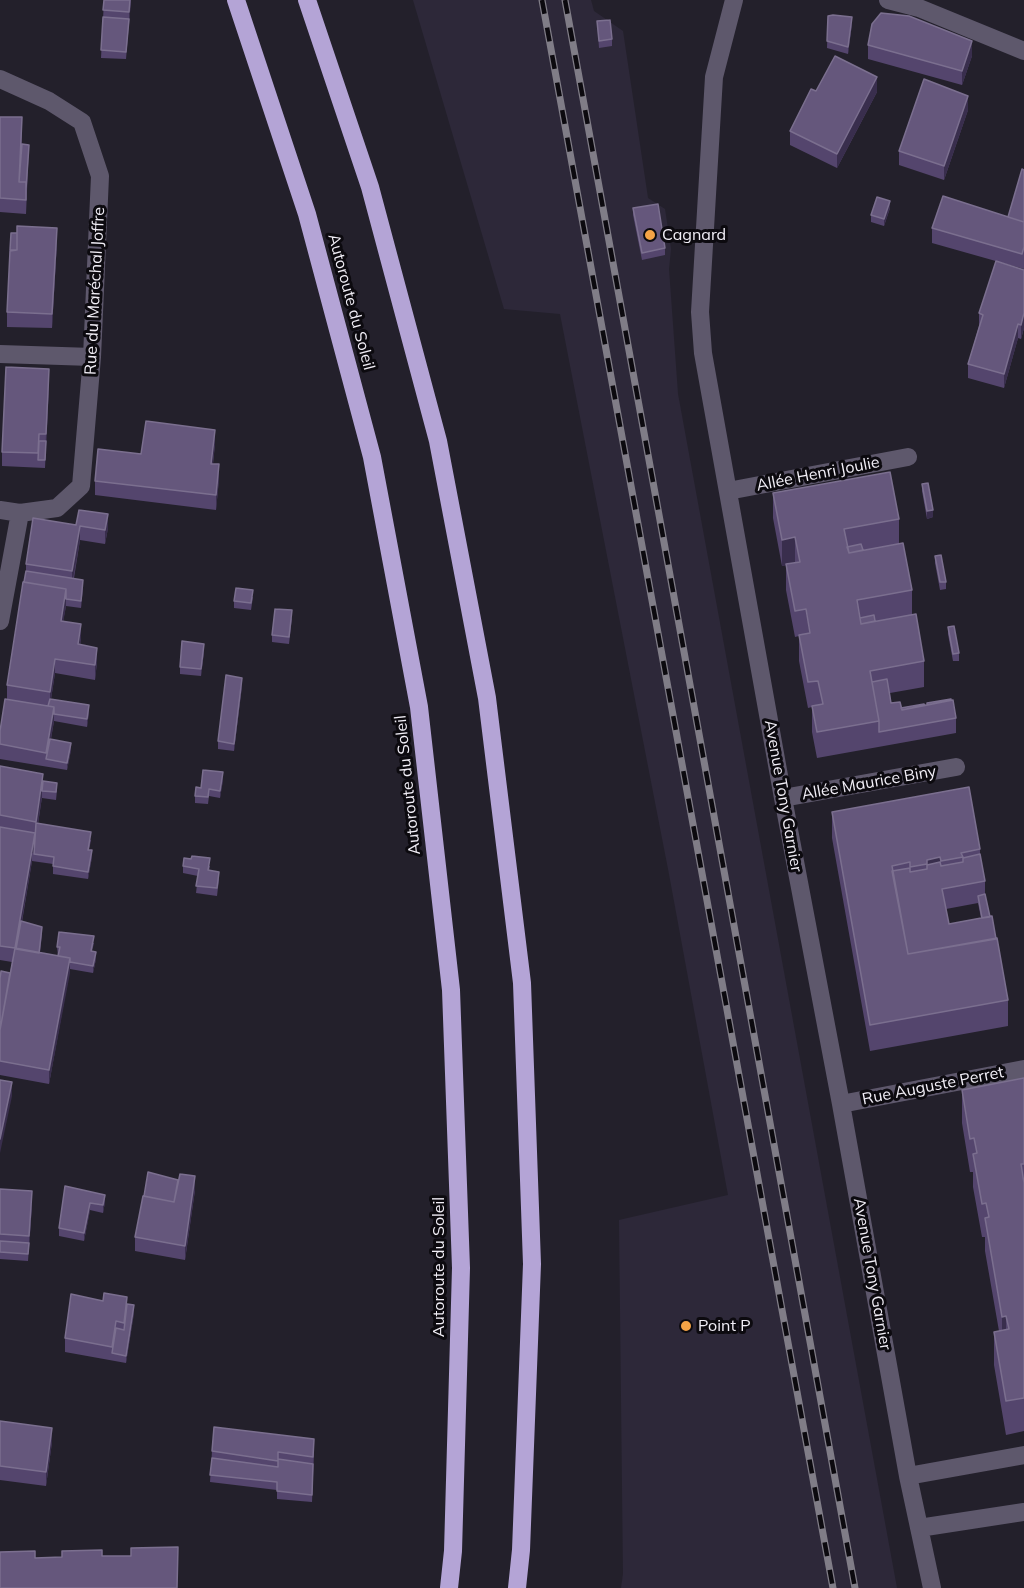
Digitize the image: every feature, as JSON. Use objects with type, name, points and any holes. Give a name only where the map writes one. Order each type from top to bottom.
[{"type":"highway","name":"Autoroute du Soleil","points":[[236,0],[307,214],[372,457],[419,708],[451,990],[462,1268],[453,1551],[449,1588]]},
{"type":"highway","points":[[307,0],[370,187],[438,441],[488,698],[522,982],[532,1264],[521,1550],[517,1588]]},
{"type":"street","name":"Avenue Tony Garnier","points":[[734,0],[714,77],[700,312],[703,353],[908,1476],[932,1588]]},
{"type":"street","points":[[888,0],[919,8],[1024,51]]},
{"type":"street","name":"Rue du Maréchal Joffre","points":[[0,79],[49,101],[82,122],[100,176],[92,357],[81,486],[57,508],[20,513],[0,510]]},
{"type":"street","points":[[0,354],[92,357]]},
{"type":"street","name":"Allée Henri Joulie","points":[[728,491],[908,457]]},
{"type":"street","points":[[0,621],[20,513]]},
{"type":"street","name":"Allée Maurice Biny","points":[[783,798],[956,767]]},
{"type":"street","name":"Rue Auguste Perret","points":[[841,1104],[1024,1069]]},
{"type":"street","points":[[908,1476],[1024,1455]]},
{"type":"street","points":[[919,1528],[1024,1512]]},
{"type":"shaded area","points":[[413,0],[591,0],[594,11],[623,31],[648,198],[665,209],[671,249],[669,269],[678,394],[897,1588],[621,1588],[623,1574],[619,1220],[728,1195],[669,874],[560,314],[504,309]]},
{"type":"building","points":[[104,0],[130,0],[129,12],[103,10]]},
{"type":"building","points":[[881,13],[909,16],[972,41],[962,71],[868,45],[872,24]]},
{"type":"building","points":[[828,16],[852,17],[848,47],[827,41]]},
{"type":"building","points":[[103,17],[129,19],[126,52],[101,50]]},
{"type":"building","points":[[610,20],[612,39],[599,41],[597,21]]},
{"type":"building","points":[[835,56],[877,77],[837,154],[790,131],[811,89],[816,91]]},
{"type":"building","points":[[924,79],[968,96],[944,166],[899,151]]},
{"type":"building","points":[[0,117],[22,117],[19,182],[26,182],[26,200],[0,198]]},
{"type":"building","points":[[22,144],[29,145],[26,189],[26,182],[19,182]]},
{"type":"building","points":[[1022,169],[1024,170],[1024,222],[1008,217]]},
{"type":"building","points":[[943,196],[1024,222],[1022,254],[932,228]]},
{"type":"building","points":[[877,197],[890,201],[884,219],[871,215]]},
{"type":"building","name":"Cagnard","points":[[658,204],[665,248],[642,253],[633,208]]},
{"type":"building","points":[[17,226],[57,228],[52,314],[7,312],[10,251],[17,250]]},
{"type":"building","points":[[11,233],[17,233],[17,250],[10,250]]},
{"type":"building","points":[[996,261],[1024,270],[1024,313],[1021,325],[1018,324],[1004,374],[968,364],[983,315],[979,313]]},
{"type":"building","points":[[6,367],[49,369],[46,434],[39,434],[38,453],[2,452]]},
{"type":"building","points":[[146,421],[215,430],[211,464],[219,464],[216,495],[95,481],[98,449],[141,454]]},
{"type":"building","points":[[39,441],[46,441],[45,460],[38,460]]},
{"type":"building","points":[[890,472],[899,519],[844,529],[849,553],[903,543],[912,590],[857,600],[861,624],[916,614],[924,661],[870,671],[879,721],[817,732],[812,706],[823,704],[818,681],[808,682],[799,635],[810,633],[806,609],[795,611],[786,564],[800,562],[795,537],[782,540],[773,493]]},
{"type":"building","points":[[928,483],[933,510],[927,511],[922,484]]},
{"type":"building","points":[[79,510],[108,514],[105,530],[80,526],[72,571],[26,564],[33,518],[76,525]]},
{"type":"building","points":[[861,544],[863,550],[849,553],[847,547]]},
{"type":"building","points":[[941,555],[946,582],[940,582],[935,556]]},
{"type":"building","points":[[26,571],[83,580],[81,601],[66,599],[66,589],[24,582]]},
{"type":"building","points":[[23,582],[66,589],[61,621],[81,624],[78,644],[97,648],[95,665],[55,659],[50,692],[7,685]]},
{"type":"building","points":[[236,588],[253,590],[251,603],[234,601]]},
{"type":"building","points":[[275,609],[292,610],[289,637],[272,635]]},
{"type":"building","points":[[874,615],[875,621],[861,624],[860,618]]},
{"type":"building","points":[[954,626],[959,653],[953,654],[948,627]]},
{"type":"building","points":[[182,641],[204,644],[201,669],[180,667]]},
{"type":"building","points":[[226,675],[242,678],[234,744],[218,741]]},
{"type":"building","points":[[887,679],[891,703],[900,702],[902,710],[953,700],[956,718],[879,732],[872,682]]},
{"type":"building","points":[[5,699],[54,707],[46,753],[0,744]]},
{"type":"building","points":[[50,699],[89,705],[87,719],[54,714],[54,707],[48,706]]},
{"type":"building","points":[[951,700],[927,705],[927,703]]},
{"type":"building","points":[[924,704],[902,710],[901,708]]},
{"type":"building","points":[[50,739],[71,743],[67,763],[46,759]]},
{"type":"building","points":[[0,766],[43,774],[36,822],[0,815]]},
{"type":"building","points":[[203,770],[223,772],[220,791],[209,789],[208,797],[195,796],[196,787],[201,788]]},
{"type":"building","points":[[43,781],[57,783],[56,792],[42,791]]},
{"type":"building","points":[[969,787],[980,849],[961,853],[963,857],[941,861],[940,857],[927,860],[927,864],[910,867],[910,862],[892,866],[908,954],[997,938],[1008,1000],[870,1025],[832,812]]},
{"type":"building","points":[[36,823],[91,832],[88,850],[92,850],[88,872],[53,866],[54,857],[34,854]]},
{"type":"building","points":[[0,827],[35,833],[15,948],[0,946]]},
{"type":"building","points":[[980,854],[985,881],[942,889],[949,924],[992,916],[996,939],[908,954],[892,871],[910,868],[910,872],[927,869],[927,865],[940,862],[941,866],[963,862],[963,858]]},
{"type":"building","points":[[192,856],[210,858],[208,870],[219,872],[217,888],[196,886],[199,869],[183,866],[184,858],[191,859]]},
{"type":"building","points":[[985,894],[990,917],[982,918],[978,896]]},
{"type":"building","points":[[21,921],[42,927],[39,953],[16,949]]},
{"type":"building","points":[[59,932],[94,936],[91,951],[96,952],[93,966],[70,962],[70,958],[58,956]]},
{"type":"building","points":[[15,948],[70,958],[49,1070],[0,1061],[0,1030]]},
{"type":"building","points":[[1,971],[10,973],[0,1030],[0,979]]},
{"type":"building","points":[[1024,1078],[1024,1164],[1021,1164],[1024,1183],[1024,1398],[1006,1401],[994,1332],[1009,1329],[1006,1316],[1002,1317],[985,1218],[989,1217],[986,1203],[982,1204],[973,1154],[977,1153],[974,1138],[970,1139],[962,1090]]},
{"type":"building","points":[[0,1080],[12,1082],[0,1139]]},
{"type":"building","points":[[148,1172],[178,1180],[174,1202],[144,1196]]},
{"type":"building","points":[[180,1174],[195,1176],[185,1246],[135,1237],[143,1196],[174,1202]]},
{"type":"building","points":[[65,1186],[105,1195],[103,1205],[90,1203],[84,1233],[59,1228]]},
{"type":"building","points":[[0,1189],[32,1191],[29,1236],[0,1234]]},
{"type":"building","points":[[0,1241],[29,1243],[28,1254],[0,1252]]},
{"type":"building","points":[[104,1293],[127,1297],[124,1323],[116,1321],[112,1347],[65,1338],[71,1294],[103,1301]]},
{"type":"building","points":[[127,1304],[134,1305],[126,1356],[112,1353],[116,1328],[124,1330]]},
{"type":"building","points":[[0,1421],[52,1428],[46,1472],[0,1466]]},
{"type":"building","points":[[214,1427],[314,1439],[313,1457],[278,1452],[278,1461],[212,1451]]},
{"type":"building","points":[[212,1458],[278,1467],[278,1459],[313,1464],[312,1495],[277,1491],[277,1482],[210,1475]]},
{"type":"building","points":[[178,1547],[177,1588],[0,1588],[0,1552],[35,1551],[35,1558],[62,1557],[62,1551],[102,1550],[102,1556],[131,1556],[131,1548]]},
{"type":"railway","points":[[542,0],[833,1588]]},
{"type":"railway","points":[[565,0],[855,1588]]},
{"type":"place","name":"Cagnard","points":[[650,235]]},
{"type":"place","name":"Point P","points":[[686,1326]]}]
